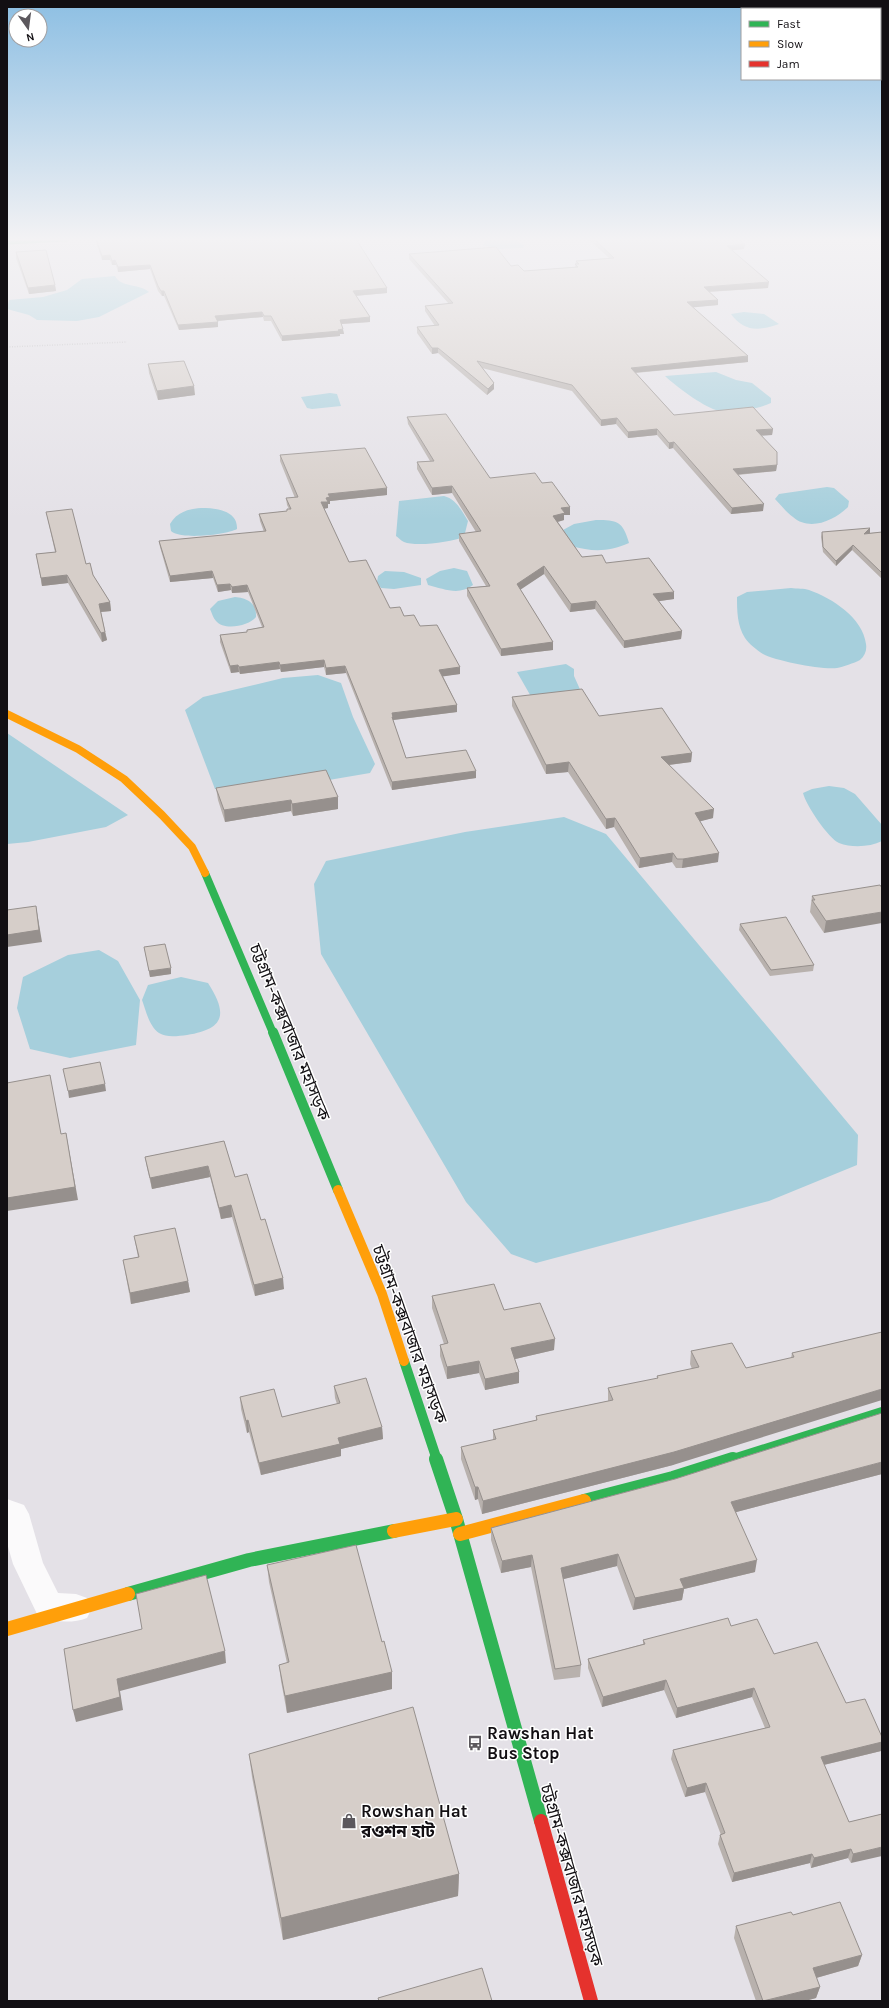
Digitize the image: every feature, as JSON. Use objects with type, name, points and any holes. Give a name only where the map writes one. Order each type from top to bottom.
[{"type":"main road","name":"চট্টগ্রাম-কক্সবাজার মহাসড়ক","points":[[7,714],[78,749],[124,779],[162,815],[192,847],[209,881],[243,959],[313,1133],[382,1294],[456,1519],[591,2001]]},
{"type":"main road","points":[[460,1534],[673,1478],[882,1412]]},
{"type":"main road","points":[[7,1629],[249,1560],[456,1519]]},
{"type":"street","points":[[7,1512],[14,1514],[28,1564],[49,1606],[80,1609]]},
{"type":"path","points":[[7,347],[127,342]]},
{"type":"water","points":[[716,372],[736,380],[752,383],[771,398],[771,403],[744,411],[729,412],[716,410],[689,395],[665,376]]},
{"type":"water","points":[[330,393],[337,394],[341,406],[312,409],[307,408],[301,397]]},
{"type":"water","points":[[827,487],[834,488],[849,501],[848,507],[843,512],[829,520],[814,524],[807,524],[793,517],[775,499],[779,494]]},
{"type":"water","points":[[444,496],[452,500],[461,509],[468,521],[464,537],[443,542],[417,544],[404,542],[396,536],[399,501]]},
{"type":"water","points":[[201,508],[225,511],[234,518],[237,529],[214,535],[203,536],[176,534],[171,531],[170,524],[179,514],[187,510]]},
{"type":"water","points":[[596,520],[609,520],[618,523],[624,530],[629,543],[614,548],[600,550],[571,546],[563,530],[574,524]]},
{"type":"water","points":[[454,568],[467,571],[473,585],[462,590],[451,591],[428,585],[426,579],[440,571]]},
{"type":"water","points":[[385,571],[404,572],[421,578],[421,585],[394,589],[381,588],[377,582],[378,576]]},
{"type":"water","points":[[791,588],[807,589],[827,598],[845,610],[853,618],[864,635],[866,644],[865,653],[860,660],[837,668],[810,666],[769,657],[753,647],[745,638],[740,628],[737,613],[737,597],[747,592]]},
{"type":"water","points":[[235,597],[243,598],[253,604],[256,617],[248,623],[242,625],[230,627],[220,624],[214,618],[210,609],[218,601]]},
{"type":"water","points":[[566,664],[574,669],[574,676],[583,696],[533,700],[517,672]]},
{"type":"water","points":[[318,675],[341,683],[353,717],[375,764],[370,773],[252,793],[215,789],[185,710],[203,697],[283,678]]},
{"type":"water","points":[[7,733],[128,815],[106,827],[28,842],[7,844]]},
{"type":"water","points":[[829,786],[844,788],[855,794],[882,825],[882,841],[867,846],[850,846],[839,843],[829,835],[813,813],[803,793],[812,789]]},
{"type":"water","points":[[564,817],[606,834],[858,1135],[857,1165],[769,1201],[536,1263],[511,1254],[466,1202],[321,954],[314,884],[326,861],[465,832]]},
{"type":"water","points":[[99,950],[118,961],[140,1000],[136,1045],[70,1058],[30,1049],[17,1008],[23,977],[68,955]]},
{"type":"water","points":[[181,977],[208,983],[218,1003],[220,1011],[219,1018],[216,1024],[209,1029],[200,1032],[180,1036],[165,1036],[159,1033],[153,1026],[148,1018],[142,1000],[148,985]]},
{"type":"building","points":[[280,333],[320,333],[282,336]]},
{"type":"building","points":[[421,333],[722,333],[748,356],[631,368],[674,415],[753,407],[773,429],[756,430],[777,452],[777,465],[733,469],[764,504],[732,508],[674,442],[669,443],[657,429],[628,432],[617,418],[601,420],[572,385],[477,361],[494,383],[488,389],[438,348],[432,348]]},
{"type":"building","points":[[184,361],[194,386],[157,391],[148,364]]},
{"type":"building","points":[[446,414],[490,478],[535,473],[542,483],[552,482],[570,507],[561,508],[565,513],[553,516],[582,557],[602,555],[606,563],[649,558],[674,592],[653,594],[682,631],[624,641],[596,601],[571,604],[544,566],[517,584],[553,642],[501,649],[467,588],[490,586],[459,534],[481,531],[452,486],[432,488],[417,462],[434,461],[407,417]]},
{"type":"building","points":[[365,448],[387,488],[328,494],[330,497],[326,498],[328,502],[321,502],[349,562],[366,560],[390,608],[400,607],[404,616],[414,615],[420,626],[437,625],[460,667],[439,670],[457,705],[392,713],[406,758],[466,750],[476,771],[392,782],[345,666],[326,668],[324,660],[280,665],[279,662],[239,667],[238,665],[230,666],[220,635],[247,632],[247,630],[264,627],[247,585],[232,587],[230,584],[217,585],[212,571],[170,576],[159,541],[266,531],[259,514],[287,511],[287,509],[291,509],[286,498],[298,497],[280,455]]},
{"type":"building","points":[[72,509],[86,564],[90,563],[93,575],[110,602],[99,604],[105,632],[101,633],[67,575],[41,578],[36,554],[56,552],[46,512]]},
{"type":"building","points":[[870,528],[864,534],[882,532],[882,573],[853,545],[836,561],[823,547],[822,532]]},
{"type":"building","points":[[582,689],[599,716],[662,708],[692,753],[661,757],[714,809],[695,813],[719,853],[683,859],[677,859],[673,853],[640,858],[615,818],[606,819],[569,762],[546,765],[512,697]]},
{"type":"building","points":[[326,770],[338,797],[292,804],[291,800],[224,810],[216,788]]},
{"type":"building","points":[[880,885],[882,888],[882,912],[826,921],[812,900],[815,900],[812,896]]},
{"type":"building","points":[[36,906],[39,930],[7,935],[7,910]]},
{"type":"building","points":[[786,917],[814,965],[771,970],[740,924]]},
{"type":"building","points":[[165,944],[171,968],[149,971],[144,947]]},
{"type":"building","points":[[100,1062],[105,1084],[68,1091],[63,1069]]},
{"type":"building","points":[[50,1075],[61,1134],[66,1133],[75,1187],[7,1198],[7,1083]]},
{"type":"building","points":[[224,1141],[235,1177],[247,1174],[261,1220],[265,1219],[283,1278],[254,1285],[231,1205],[219,1208],[208,1166],[150,1178],[145,1157]]},
{"type":"building","points":[[175,1228],[188,1281],[130,1293],[123,1260],[139,1257],[134,1236]]},
{"type":"building","points":[[494,1284],[504,1310],[540,1303],[555,1339],[511,1348],[519,1372],[485,1379],[479,1361],[447,1367],[440,1345],[448,1343],[432,1296]]},
{"type":"building","points":[[882,1332],[882,1389],[674,1452],[483,1501],[478,1487],[475,1487],[461,1447],[496,1439],[493,1430],[537,1420],[536,1416],[613,1400],[608,1388],[658,1378],[657,1376],[699,1367],[691,1351],[732,1343],[746,1368],[794,1357],[792,1353]]},
{"type":"building","points":[[366,1378],[382,1427],[338,1438],[340,1444],[259,1463],[248,1420],[246,1421],[240,1397],[274,1389],[282,1417],[340,1403],[334,1386]]},
{"type":"building","points":[[882,1413],[882,1462],[731,1502],[757,1560],[680,1579],[684,1588],[635,1598],[618,1554],[561,1568],[581,1665],[555,1669],[532,1555],[502,1561],[491,1528],[675,1479]]},
{"type":"building","points":[[356,1545],[382,1642],[384,1641],[392,1672],[285,1696],[279,1665],[289,1662],[267,1565]]},
{"type":"building","points":[[206,1575],[225,1651],[117,1679],[120,1697],[73,1710],[64,1649],[142,1629],[136,1594]]},
{"type":"building","points":[[728,1618],[731,1626],[757,1619],[774,1654],[817,1642],[846,1703],[865,1699],[882,1737],[882,1742],[821,1757],[849,1822],[882,1814],[882,1847],[853,1854],[851,1849],[814,1858],[812,1854],[734,1873],[720,1835],[725,1833],[706,1783],[687,1788],[673,1750],[770,1727],[754,1688],[677,1708],[666,1680],[603,1697],[588,1659],[645,1644],[643,1640]]},
{"type":"building","name":"Rowshan Hat রওশন হাট","points":[[413,1707],[459,1874],[281,1918],[249,1754]]},
{"type":"building","points":[[840,1902],[862,1955],[813,1968],[820,1987],[763,2001],[736,1926],[791,1912],[793,1915]]},
{"type":"building","points":[[482,1968],[492,2001],[379,2001],[378,1998]]},
{"type":"traffic: fast","points":[[205,873],[243,959],[338,1190]]},
{"type":"traffic: fast","points":[[404,1361],[456,1519],[541,1821]]},
{"type":"traffic: fast","points":[[584,1501],[673,1478],[882,1412]]},
{"type":"traffic: fast","points":[[128,1594],[249,1560],[394,1531]]},
{"type":"traffic: slow","points":[[7,714],[78,749],[124,779],[162,815],[192,847],[205,873]]},
{"type":"traffic: slow","points":[[338,1190],[382,1294],[404,1361]]},
{"type":"traffic: slow","points":[[460,1534],[584,1501]]},
{"type":"traffic: slow","points":[[394,1531],[456,1519]]},
{"type":"traffic: slow","points":[[7,1629],[128,1594]]},
{"type":"traffic: jam","points":[[541,1821],[591,2001]]},
{"type":"place","name":"Rawshan Hat Bus Stop","points":[[475,1743]]},
{"type":"place","name":"Rowshan Hat রওশন হাট","points":[[349,1821]]}]
